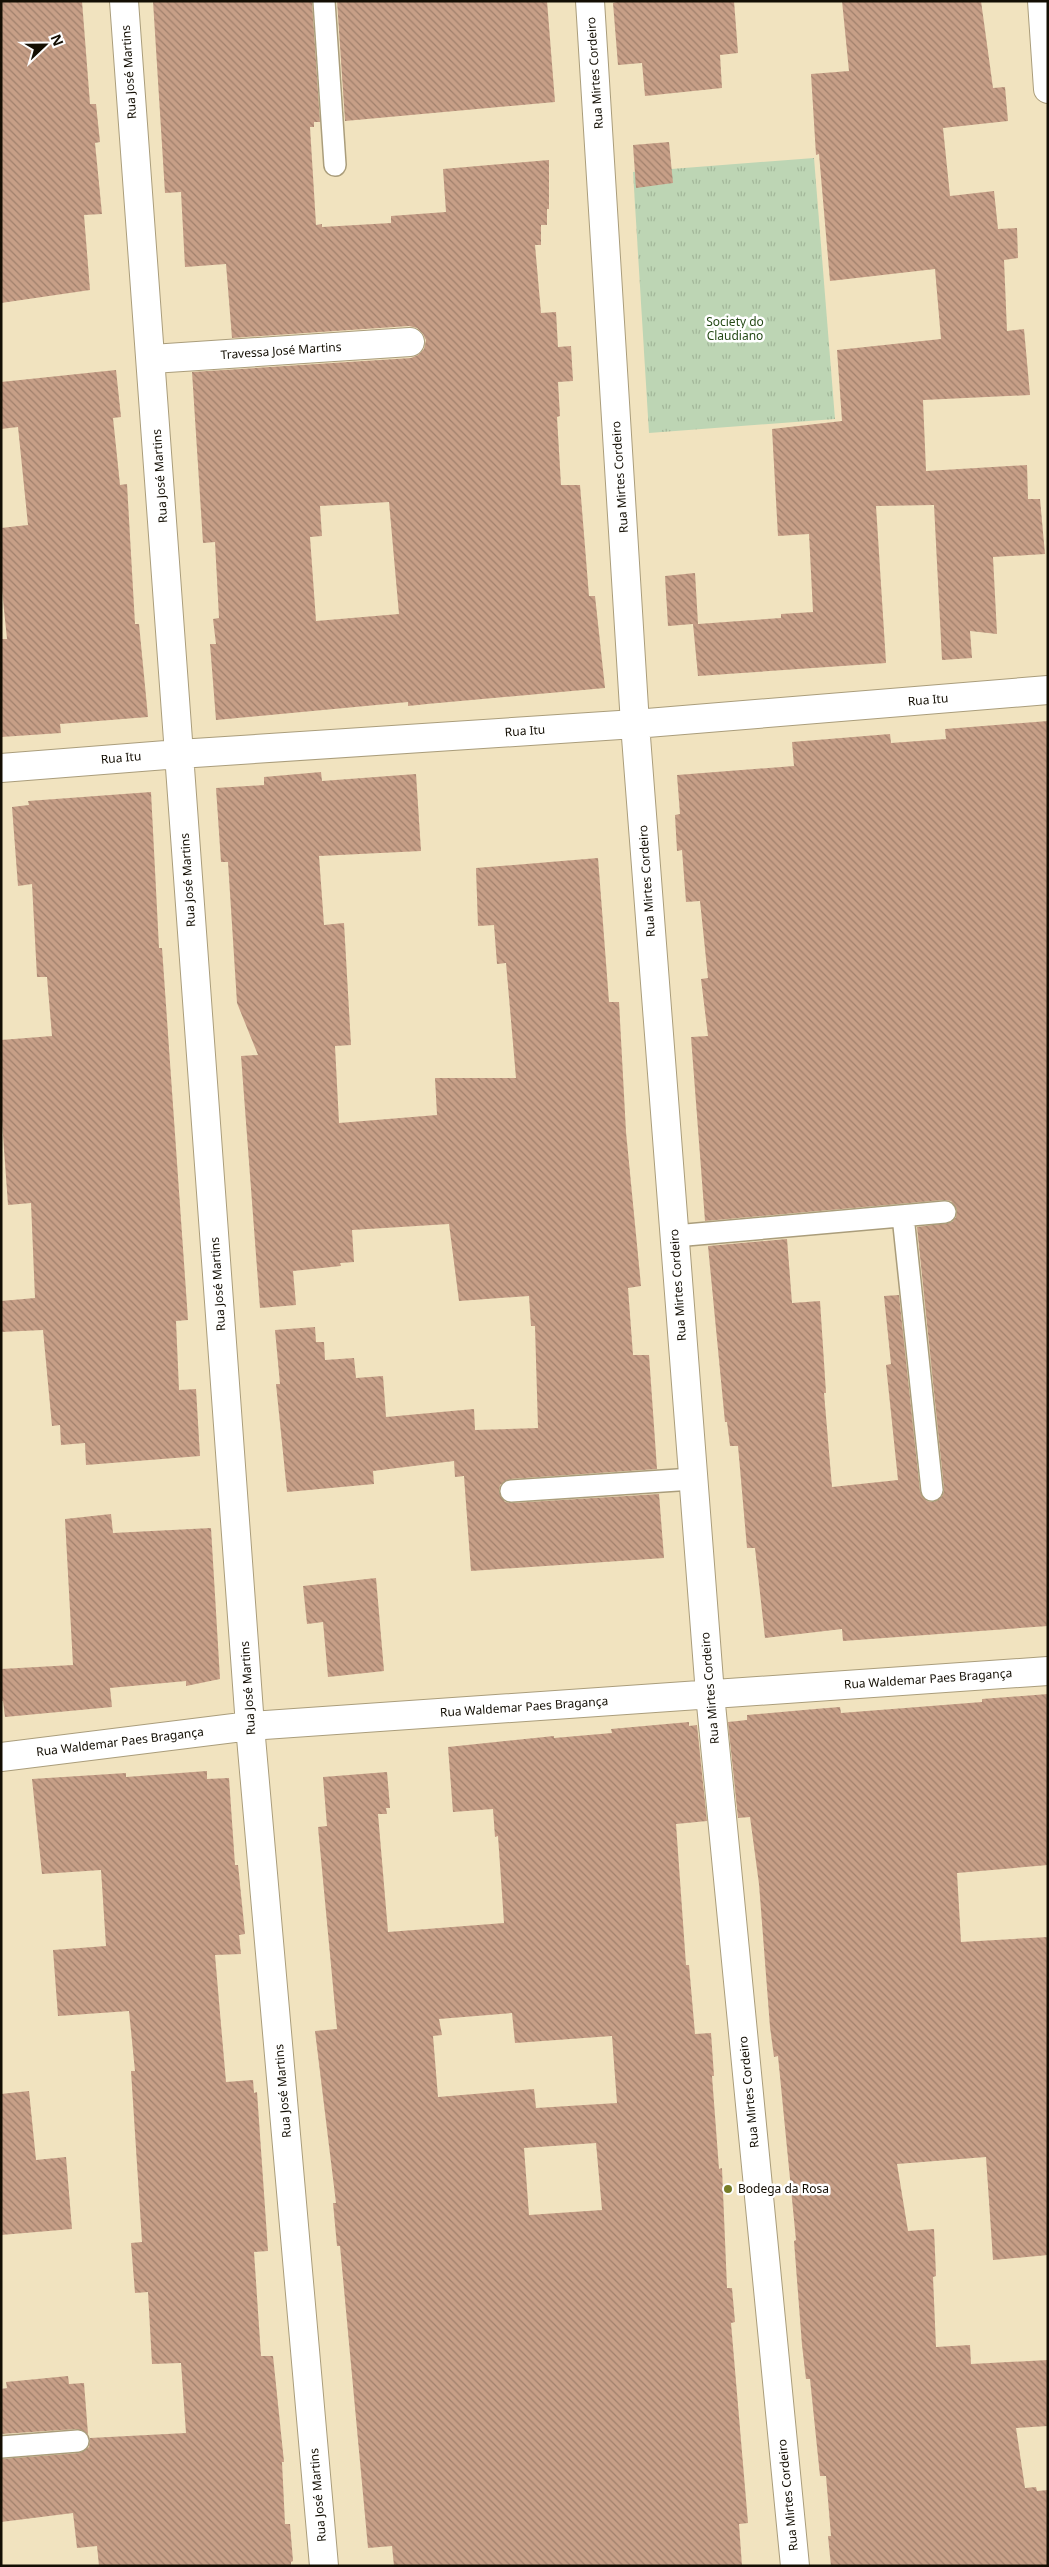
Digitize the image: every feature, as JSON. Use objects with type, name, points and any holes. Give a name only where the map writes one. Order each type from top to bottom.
[{"type":"street","name":"Rua José Martins","points":[[124,1],[152,359],[250,1726],[324,2566]]},
{"type":"street","name":"Rua Mirtes Cordeiro","points":[[590,1],[635,724],[710,1694],[795,2566]]},
{"type":"street","points":[[1042,1],[1048,89]]},
{"type":"street","name":"Travessa José Martins","points":[[152,359],[410,342]]},
{"type":"street","name":"Rua Itu","points":[[1,768],[179,754],[635,724],[1048,690]]},
{"type":"street","name":"Rua Waldemar Paes Bragança","points":[[1,1757],[250,1726],[1048,1671]]},
{"type":"lane","points":[[324,1],[335,164]]},
{"type":"lane","points":[[675,1236],[945,1212]]},
{"type":"lane","points":[[903,1216],[932,1490]]},
{"type":"lane","points":[[511,1491],[693,1479]]},
{"type":"lane","points":[[1,2447],[78,2441]]},
{"type":"green space","name":"Society do Claudiano","points":[[814,158],[835,419],[649,433],[633,172]]},
{"type":"building","points":[[1,1],[82,1],[90,104],[96,104],[100,142],[95,143],[102,214],[84,215],[90,290],[1,303]]},
{"type":"building","points":[[153,1],[312,1],[320,122],[314,122],[314,127],[310,127],[316,225],[322,224],[322,227],[391,223],[391,216],[446,212],[443,169],[549,160],[549,209],[547,209],[547,225],[541,225],[541,245],[535,245],[541,313],[556,312],[558,347],[571,346],[573,381],[558,382],[560,416],[557,417],[561,485],[580,485],[589,596],[595,596],[605,688],[408,706],[408,702],[216,720],[210,644],[216,644],[213,619],[219,618],[215,542],[203,543],[192,372],[411,358],[418,355],[424,349],[426,340],[417,328],[409,326],[232,338],[226,264],[185,267],[181,192],[165,193]],"holes":[[[389,502],[399,614],[316,621],[310,537],[322,536],[320,506]]]},
{"type":"building","points":[[337,1],[547,1],[555,102],[345,121]]},
{"type":"building","points":[[619,1],[734,1],[738,53],[720,55],[722,88],[645,96],[642,63],[618,65],[613,3]]},
{"type":"building","points":[[842,1],[981,1],[993,88],[1005,87],[1008,121],[943,128],[950,196],[994,191],[998,229],[1017,228],[1018,258],[1004,260],[1007,331],[1024,329],[1030,395],[923,400],[926,471],[1027,465],[1028,499],[1040,499],[1045,554],[993,557],[997,634],[970,631],[972,658],[942,660],[934,505],[876,506],[886,663],[698,676],[693,624],[668,626],[665,576],[695,573],[698,624],[781,618],[781,614],[813,612],[809,534],[778,536],[772,429],[842,421],[837,350],[941,339],[935,269],[830,281],[819,154],[816,155],[811,74],[849,71]]},
{"type":"building","points":[[669,142],[673,183],[636,188],[633,145]]},
{"type":"building","points":[[116,370],[121,417],[113,418],[120,485],[127,484],[135,624],[139,624],[148,717],[60,724],[61,733],[1,737],[1,639],[7,639],[1,580],[1,528],[28,525],[18,427],[1,429],[1,382]]},
{"type":"building","points":[[1048,721],[1048,1626],[843,1641],[842,1629],[765,1638],[755,1548],[747,1548],[738,1446],[730,1446],[727,1422],[725,1422],[708,1246],[787,1239],[792,1303],[820,1301],[826,1393],[824,1393],[832,1487],[898,1480],[886,1365],[891,1364],[884,1296],[899,1295],[920,1491],[927,1501],[934,1502],[943,1495],[944,1489],[917,1227],[952,1222],[956,1217],[957,1210],[951,1201],[944,1200],[705,1221],[691,1037],[708,1036],[701,979],[708,978],[700,901],[686,902],[682,850],[677,851],[675,815],[680,814],[677,775],[794,766],[792,742],[890,734],[891,743],[946,739],[945,729]]},
{"type":"building","points":[[321,772],[322,781],[416,774],[421,851],[319,856],[324,925],[344,923],[351,1045],[335,1046],[339,1123],[437,1115],[435,1078],[516,1078],[506,963],[497,964],[494,925],[478,926],[476,868],[598,858],[609,1002],[619,1002],[626,1132],[641,1286],[628,1288],[633,1355],[649,1355],[657,1469],[510,1479],[500,1485],[499,1492],[505,1502],[512,1503],[659,1494],[664,1558],[471,1571],[464,1476],[455,1477],[454,1461],[373,1471],[374,1484],[287,1492],[276,1384],[280,1384],[275,1330],[315,1327],[316,1342],[324,1342],[325,1360],[354,1358],[356,1378],[383,1376],[386,1417],[474,1409],[475,1430],[538,1428],[535,1326],[531,1326],[529,1296],[459,1301],[449,1224],[352,1230],[354,1262],[340,1263],[341,1266],[293,1271],[296,1305],[260,1308],[241,1056],[258,1055],[237,1003],[228,862],[221,862],[216,788],[264,785],[264,777]]},
{"type":"building","points":[[151,792],[159,948],[162,948],[188,1320],[176,1321],[179,1390],[196,1389],[200,1456],[86,1465],[85,1443],[61,1445],[60,1425],[52,1426],[43,1330],[1,1332],[1,1301],[35,1298],[31,1203],[8,1205],[1,1107],[1,1040],[52,1036],[47,977],[37,977],[32,884],[18,886],[12,807],[29,805],[28,801]]},
{"type":"building","points":[[111,1514],[113,1533],[211,1528],[220,1679],[186,1686],[186,1681],[110,1688],[112,1707],[5,1717],[3,1701],[1,1701],[1,1669],[73,1665],[65,1519]]},
{"type":"building","points":[[376,1578],[384,1671],[328,1677],[323,1622],[307,1624],[303,1586]]},
{"type":"building","points":[[1048,1694],[1048,1865],[957,1873],[961,1942],[1048,1937],[1048,2255],[993,2260],[986,2157],[897,2164],[908,2231],[934,2229],[936,2276],[933,2277],[936,2347],[970,2345],[971,2364],[1048,2360],[1048,2426],[1016,2428],[1025,2488],[1036,2487],[1037,2491],[1048,2490],[1048,2566],[831,2566],[828,2536],[831,2536],[826,2476],[820,2476],[810,2379],[806,2379],[802,2345],[794,2241],[796,2240],[778,2056],[774,2057],[770,2027],[759,1884],[750,1817],[738,1818],[728,1722],[747,1720],[747,1715],[815,1709],[840,1707],[841,1713],[982,1702],[982,1699]]},
{"type":"building","points":[[689,1722],[689,1726],[697,1725],[707,1821],[676,1824],[686,1965],[689,1965],[695,2034],[711,2033],[714,2076],[712,2076],[719,2169],[722,2168],[727,2288],[732,2288],[735,2322],[731,2323],[748,2523],[739,2524],[742,2566],[394,2566],[392,2546],[368,2548],[340,2246],[337,2246],[333,2203],[336,2203],[315,2031],[337,2029],[318,1827],[327,1826],[323,1777],[387,1772],[390,1808],[386,1808],[387,1814],[378,1814],[388,1932],[504,1923],[498,1836],[495,1837],[493,1809],[453,1812],[448,1747],[554,1736],[554,1738],[612,1733],[611,1729]],"holes":[[[512,2013],[515,2043],[612,2036],[617,2103],[536,2108],[534,2089],[438,2097],[433,2036],[442,2035],[439,2019]],[[596,2143],[602,2210],[529,2215],[524,2148]]]},
{"type":"building","points":[[207,1771],[207,1779],[229,1778],[235,1865],[238,1865],[245,1934],[239,1935],[241,1954],[215,1955],[226,2082],[253,2080],[254,2093],[257,2092],[268,2251],[254,2252],[261,2356],[273,2356],[284,2462],[282,2462],[285,2524],[290,2524],[293,2561],[291,2566],[99,2566],[97,2546],[77,2548],[73,2513],[1,2522],[1,2459],[79,2453],[89,2447],[90,2438],[186,2433],[181,2363],[152,2364],[148,2292],[135,2293],[131,2243],[142,2242],[131,2071],[135,2071],[129,2011],[58,2016],[53,1950],[106,1946],[101,1870],[42,1874],[32,1779],[126,1773],[126,1777]]},
{"type":"building","points":[[29,2091],[36,2160],[66,2157],[72,2229],[1,2235],[1,2094]]},
{"type":"building","points":[[68,2376],[69,2384],[84,2383],[88,2434],[77,2429],[1,2434],[1,2389],[7,2388],[6,2382]]},
{"type":"place","name":"Bodega da Rosa","points":[[728,2189]]}]
